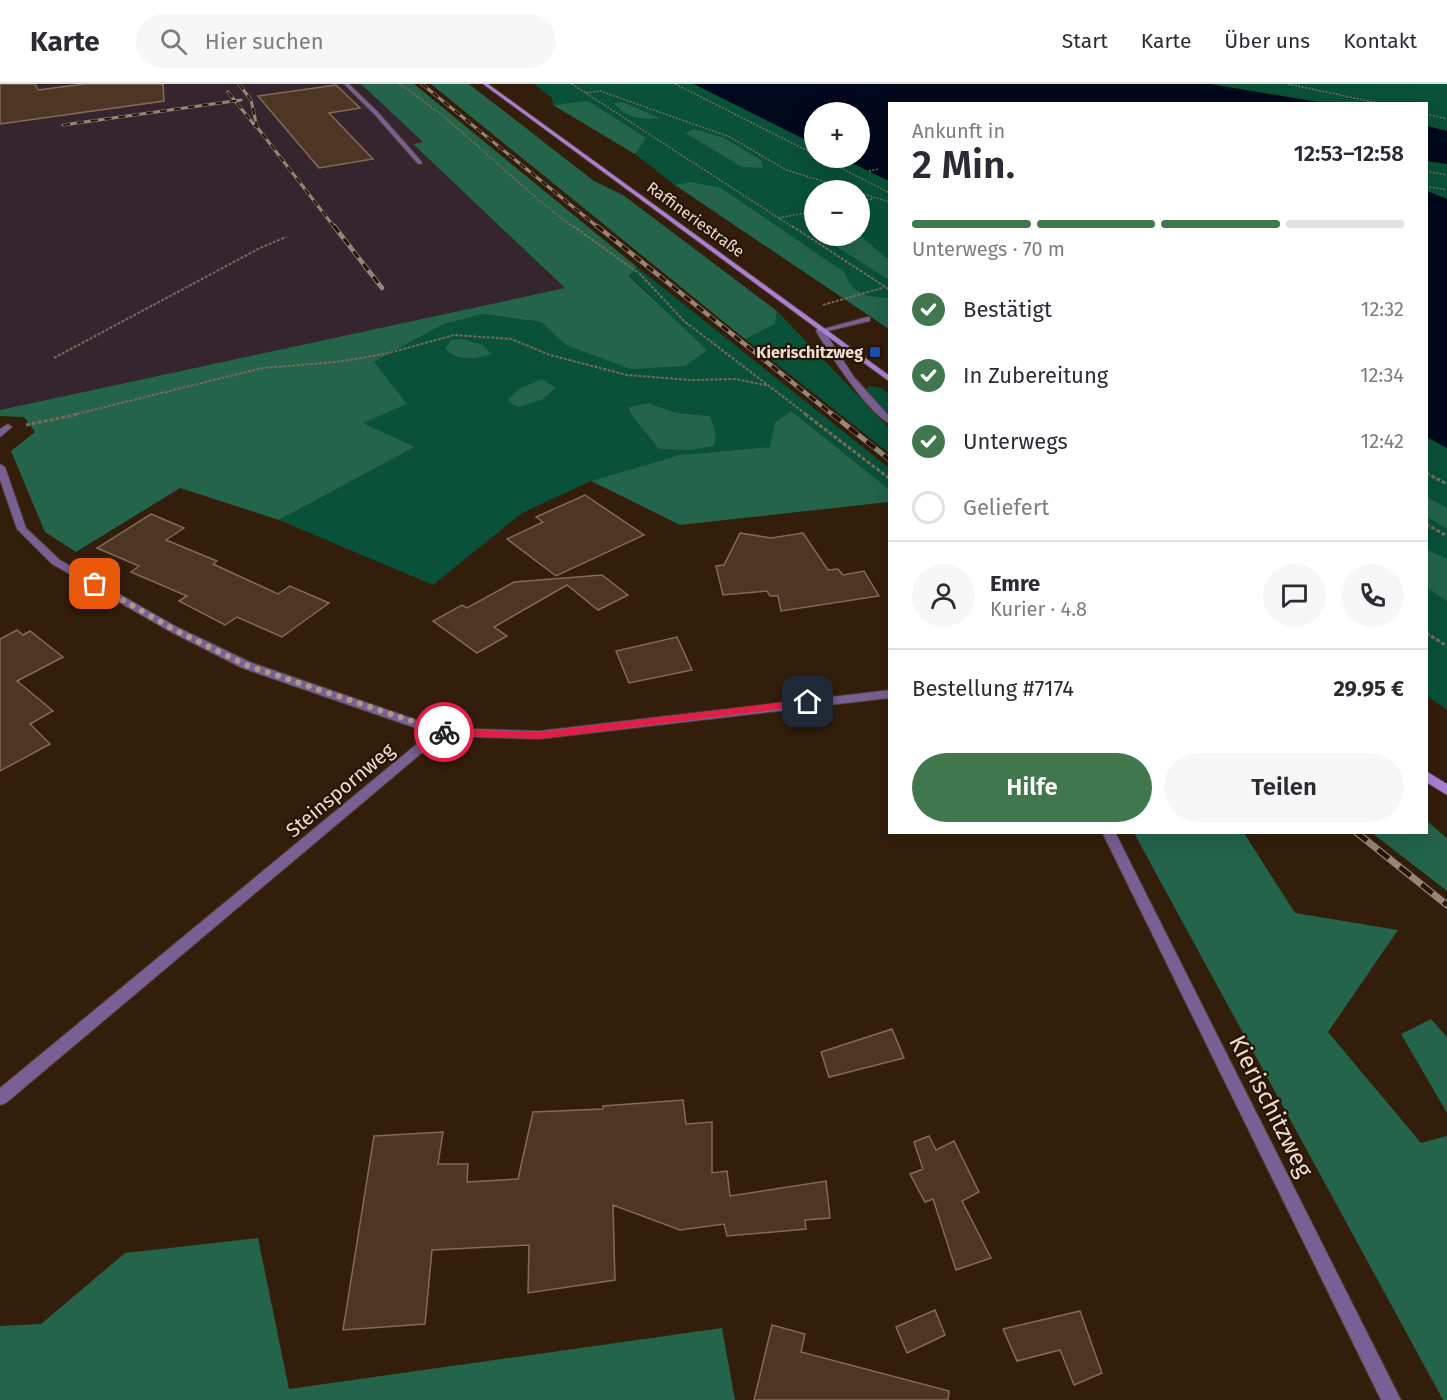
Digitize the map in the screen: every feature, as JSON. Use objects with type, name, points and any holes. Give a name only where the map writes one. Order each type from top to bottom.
[{"type":"main road","name":"Raffineriestraße","points":[[485,84],[888,379]]},
{"type":"main road","points":[[1428,776],[1447,790]]},
{"type":"street","points":[[346,84],[376,113],[420,163]]},
{"type":"street","points":[[867,319],[820,331],[831,352],[862,394],[888,420]]},
{"type":"street","points":[[0,434],[8,427]]},
{"type":"street","points":[[0,467],[22,529],[56,562],[173,629],[246,665],[439,732],[539,735],[888,694]]},
{"type":"street","name":"Steinspornweg","points":[[0,1098],[439,732]]},
{"type":"street","name":"Kierischitzweg","points":[[1109,834],[1392,1400]]},
{"type":"path","points":[[399,84],[430,104],[546,207],[640,274],[684,321],[888,478]]},
{"type":"path","points":[[572,84],[888,289]]},
{"type":"path","points":[[675,84],[804,149]]},
{"type":"path","points":[[1288,84],[1374,102]]},
{"type":"path","points":[[585,93],[600,91],[730,137],[786,170],[819,180]]},
{"type":"path","points":[[1428,114],[1447,119]]},
{"type":"path","points":[[841,168],[888,192]]},
{"type":"path","points":[[868,171],[879,169]]},
{"type":"path","points":[[1428,171],[1447,175]]},
{"type":"path","points":[[1428,186],[1447,190]]},
{"type":"path","points":[[870,196],[888,201]]},
{"type":"path","points":[[870,199],[876,198]]},
{"type":"path","points":[[778,218],[804,213]]},
{"type":"path","points":[[54,358],[260,248],[286,237]]},
{"type":"path","points":[[795,312],[885,287]]},
{"type":"path","points":[[8,427],[42,423],[262,368],[337,362],[389,353],[454,335],[511,339],[550,356],[627,375],[692,380],[736,380],[769,386]]},
{"type":"path","points":[[1428,474],[1447,484]]},
{"type":"path","points":[[1428,525],[1447,536]]},
{"type":"path","points":[[1428,634],[1447,646]]},
{"type":"shaded area","points":[[0,84],[361,84],[423,142],[413,144],[565,288],[0,410]]},
{"type":"green space","points":[[361,84],[414,84],[637,267],[629,276],[707,350],[685,366],[631,369],[566,345],[541,322],[483,314],[444,324],[374,362],[407,404],[363,423],[415,447],[279,520],[180,488],[76,552],[45,532],[11,451],[35,432],[24,417],[0,416],[0,410],[565,288],[413,144],[423,142]]},
{"type":"green space","points":[[431,84],[469,84],[594,181],[623,195],[777,311],[775,324],[745,339]]},
{"type":"green space","points":[[534,84],[694,84],[804,139],[804,168],[862,168],[888,181],[888,328],[675,185],[635,154],[553,105],[552,98]]},
{"type":"green space","points":[[1210,84],[1447,84],[1447,131],[1428,126],[1428,102],[1317,102]]},
{"type":"green space","points":[[588,101],[646,138],[635,154],[553,105]]},
{"type":"green space","points":[[622,102],[660,118],[647,119],[629,115],[614,103]]},
{"type":"green space","points":[[694,129],[724,138],[761,160],[763,168],[742,167],[685,133]]},
{"type":"green space","points":[[1428,161],[1447,164],[1447,199],[1428,191]]},
{"type":"green space","points":[[690,182],[721,188],[844,272],[857,290],[867,295],[888,298],[888,328],[675,185]]},
{"type":"green space","points":[[870,244],[888,258],[888,279],[836,246],[870,246]]},
{"type":"green space","points":[[637,267],[888,467],[888,488],[791,411],[775,422],[771,447],[679,455],[591,481],[522,513],[433,585],[279,520],[415,447],[362,423],[374,362],[444,324],[483,314],[541,322],[566,345],[706,350],[629,275]],"holes":[[[648,403],[677,413],[710,416],[659,449],[632,416],[628,407]]]},
{"type":"green space","points":[[777,311],[888,427],[888,452],[745,339],[775,324]]},
{"type":"green space","points":[[462,339],[483,345],[491,354],[466,358],[455,355],[445,348],[451,340]]},
{"type":"green space","points":[[542,379],[556,388],[541,400],[519,407],[508,399],[521,388]]},
{"type":"green space","points":[[869,386],[881,388],[888,393],[888,415],[865,392]]},
{"type":"green space","points":[[648,403],[677,413],[710,416],[716,434],[714,446],[690,450],[659,449],[632,416],[628,407]]},
{"type":"green space","points":[[791,411],[888,488],[888,502],[680,525],[591,481],[679,455],[770,447],[775,422]]},
{"type":"green space","points":[[1428,438],[1447,448],[1447,710],[1428,697]]},
{"type":"green space","points":[[1428,498],[1447,508],[1447,529],[1428,518]]},
{"type":"green space","points":[[1428,550],[1447,559],[1447,601],[1428,589]]},
{"type":"green space","points":[[1428,822],[1447,838],[1447,891],[1373,834],[1428,834]]},
{"type":"green space","points":[[1135,834],[1245,834],[1295,913],[1398,930],[1328,1032],[1421,1143],[1447,1136],[1447,1400],[1443,1400]]},
{"type":"green space","points":[[1431,1019],[1447,1037],[1447,1113],[1401,1034]]},
{"type":"green space","points":[[258,1238],[289,1389],[722,1328],[735,1400],[0,1400],[0,1326],[41,1324],[125,1253]]},
{"type":"water","points":[[694,84],[1210,84],[1317,102],[888,102],[888,181],[862,168],[870,168],[870,102],[804,102],[804,139]]},
{"type":"water","points":[[1428,126],[1447,131],[1447,164],[1428,161]]},
{"type":"water","points":[[1428,191],[1447,199],[1447,448],[1428,438]]},
{"type":"building","points":[[0,84],[35,84],[38,90],[84,84],[163,84],[164,101],[0,124]]},
{"type":"building","points":[[336,85],[360,108],[329,113],[373,159],[319,168],[258,96]]},
{"type":"building","points":[[585,495],[644,535],[556,576],[507,539],[543,522],[536,517]]},
{"type":"building","points":[[151,514],[184,528],[166,540],[217,561],[213,564],[278,594],[290,586],[329,603],[282,637],[237,617],[225,625],[179,601],[187,596],[131,572],[139,566],[97,548]]},
{"type":"building","points":[[740,533],[771,538],[803,533],[828,570],[838,569],[843,575],[864,571],[879,596],[781,611],[778,596],[770,596],[767,591],[723,595],[716,566],[724,565]]},
{"type":"building","points":[[602,575],[628,595],[598,610],[567,585],[494,627],[507,636],[477,653],[433,621],[462,605],[467,608],[514,582]]},
{"type":"building","points":[[17,630],[23,635],[30,631],[63,657],[17,681],[53,711],[30,724],[50,744],[0,771],[0,639]]},
{"type":"building","points":[[677,637],[692,670],[629,683],[616,651]]},
{"type":"building","points":[[892,1029],[904,1058],[829,1077],[821,1052]]},
{"type":"building","points":[[683,1100],[686,1124],[712,1122],[712,1173],[727,1171],[730,1196],[826,1181],[830,1218],[805,1220],[806,1229],[727,1236],[724,1224],[680,1230],[613,1205],[615,1280],[528,1293],[529,1245],[432,1250],[425,1324],[343,1330],[374,1136],[443,1132],[438,1164],[468,1164],[467,1182],[518,1179],[533,1112],[603,1109],[603,1106]]},
{"type":"building","points":[[929,1136],[936,1150],[954,1141],[979,1192],[962,1201],[991,1258],[956,1270],[933,1199],[925,1202],[910,1174],[923,1169],[914,1142]]},
{"type":"building","points":[[935,1310],[945,1335],[907,1353],[896,1327]]},
{"type":"building","points":[[1080,1311],[1102,1373],[1074,1385],[1060,1350],[1017,1361],[1003,1329]]},
{"type":"building","points":[[772,1325],[805,1334],[801,1352],[949,1391],[948,1400],[754,1400]]},
{"type":"railway","points":[[239,84],[251,100],[257,127],[335,228]]},
{"type":"railway","points":[[422,84],[599,228]]},
{"type":"railway","points":[[228,92],[235,101]]},
{"type":"railway","points":[[235,101],[241,100]]},
{"type":"railway","points":[[63,125],[235,101]]},
{"type":"railway","points":[[235,101],[256,127]]},
{"type":"railway","points":[[334,226],[382,288]]},
{"type":"railway","points":[[597,226],[833,415]]},
{"type":"railway","points":[[832,414],[888,458]]},
{"type":"railway","points":[[1358,834],[1447,905]]},
{"type":"way so far","points":[[95,584],[173,629],[246,665],[444,732]]},
{"type":"place","name":"Kierischitzweg","points":[[875,352]]},
{"type":"route","points":[[444,732],[539,735],[808,702]]}]
